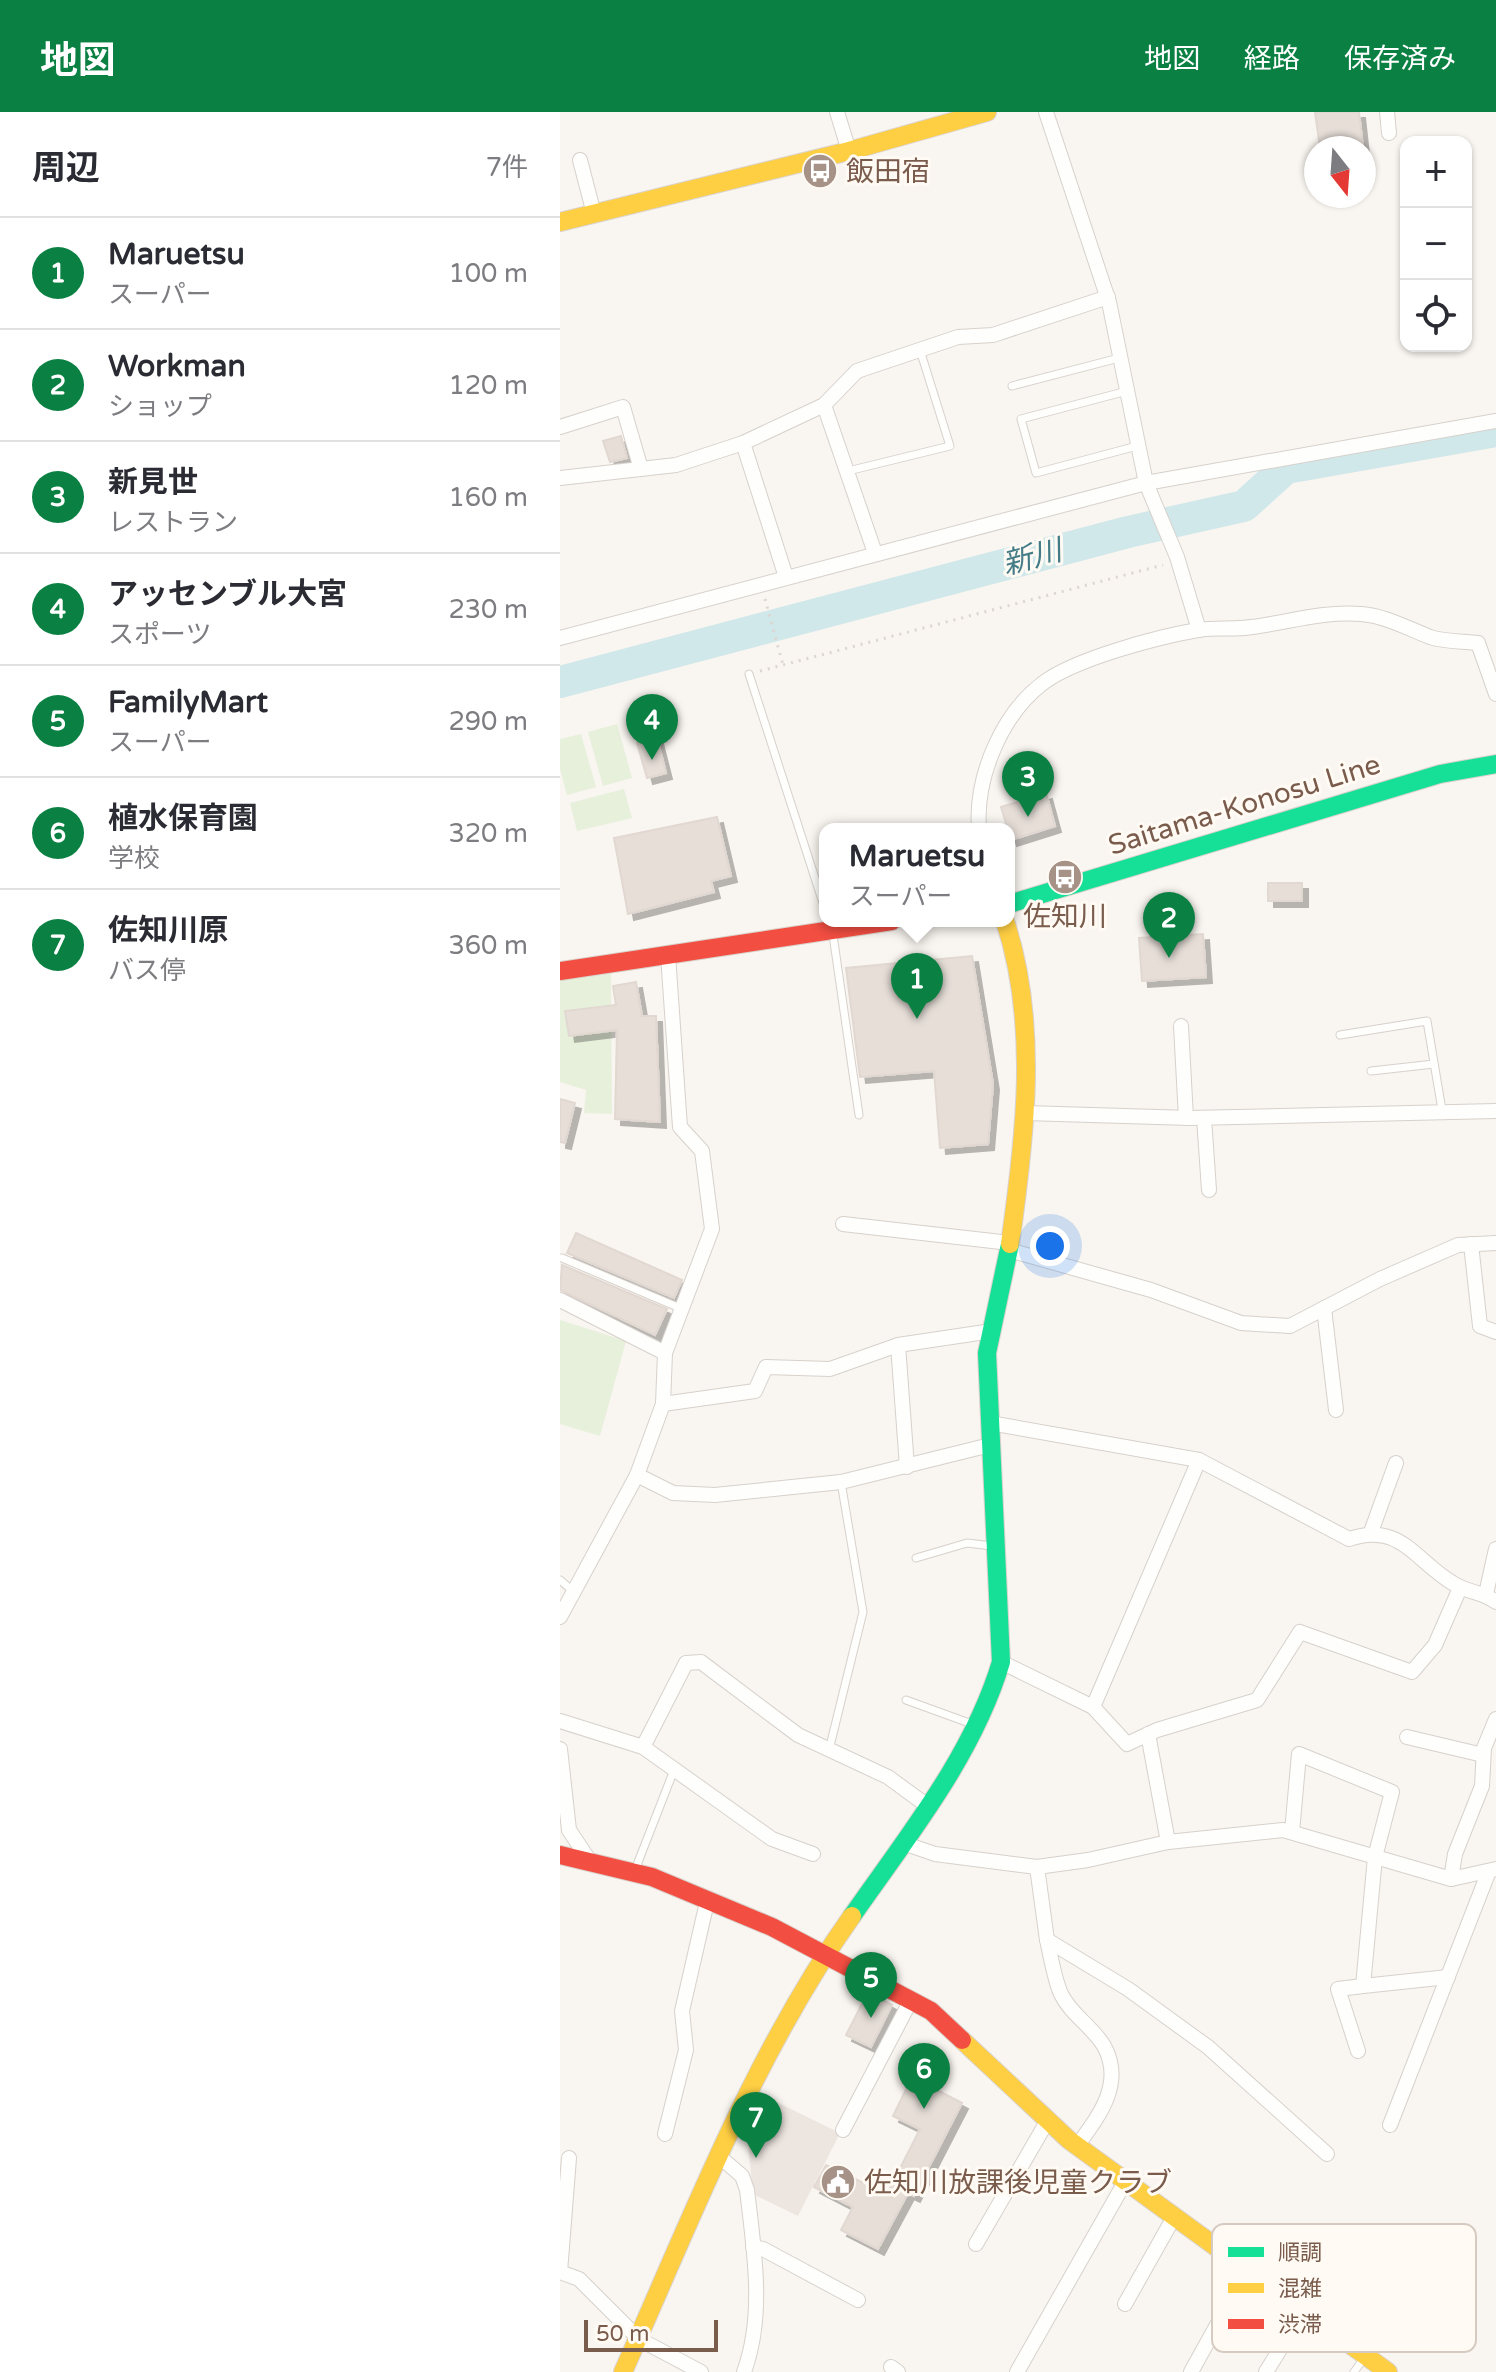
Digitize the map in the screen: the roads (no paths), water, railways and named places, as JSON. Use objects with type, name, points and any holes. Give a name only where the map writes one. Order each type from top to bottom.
[{"type":"street","points":[[837,112],[849,151]]},
{"type":"street","points":[[560,222],[849,151],[987,112]]},
{"type":"street","points":[[1046,112],[1108,297],[1147,486],[1177,559],[1199,630]]},
{"type":"street","points":[[1387,112],[1389,133]]},
{"type":"street","points":[[580,160],[594,214]]},
{"type":"street","points":[[560,478],[676,465],[743,443],[824,405],[857,371],[958,337],[993,335],[1108,297]]},
{"type":"street","points":[[824,405],[875,553]]},
{"type":"street","points":[[560,427],[623,407],[641,469]]},
{"type":"street","points":[[560,638],[875,553],[1147,486],[1496,421]]},
{"type":"street","points":[[743,443],[786,577]]},
{"type":"street","points":[[979,823],[979,800],[991,756],[1012,717],[1042,684],[1077,664],[1199,630],[1251,628],[1319,613],[1363,614],[1395,622],[1433,638],[1478,643],[1496,694]]},
{"type":"street","name":"Saitama-Konosu Line","points":[[1015,902],[1440,774],[1496,764]]},
{"type":"street","points":[[560,971],[820,927]]},
{"type":"street","points":[[623,2372],[720,2157],[824,1951],[906,1844],[929,1807],[975,1725],[1001,1662],[987,1353],[1010,1246],[1025,1113],[1026,1064],[1016,954],[1007,927]]},
{"type":"street","points":[[560,1617],[576,1593],[637,1475],[663,1404],[665,1353],[712,1229],[702,1151],[680,1127],[668,955]]},
{"type":"street","points":[[1181,1026],[1186,1118]]},
{"type":"street","points":[[1025,1113],[1204,1118],[1496,1111]]},
{"type":"street","points":[[1204,1118],[1209,1190]]},
{"type":"street","points":[[843,1224],[1010,1246],[1151,1290],[1241,1323],[1290,1326],[1380,1279],[1458,1245],[1496,1243]]},
{"type":"street","points":[[1471,1244],[1480,1326],[1496,1332]]},
{"type":"street","points":[[560,1300],[665,1353]]},
{"type":"street","points":[[1324,1308],[1336,1410]]},
{"type":"street","points":[[663,1404],[755,1391],[766,1367],[830,1369],[898,1345],[992,1331]]},
{"type":"street","points":[[898,1345],[907,1467]]},
{"type":"street","points":[[990,1423],[1199,1460],[1349,1539],[1371,1532],[1406,1544],[1460,1588],[1491,1598],[1496,1549]]},
{"type":"street","points":[[637,1475],[673,1493],[715,1495],[841,1482],[990,1445]]},
{"type":"street","points":[[1093,1707],[1199,1460]]},
{"type":"street","points":[[1371,1532],[1396,1463]]},
{"type":"street","points":[[1001,1662],[1093,1707],[1127,1744],[1148,1734],[1257,1700],[1300,1632],[1412,1672],[1435,1645],[1460,1588]]},
{"type":"street","points":[[643,1747],[686,1663],[701,1662],[798,1735],[888,1777],[929,1807]]},
{"type":"street","points":[[1451,1879],[1455,1854],[1482,1786],[1483,1755],[1496,1719]]},
{"type":"street","points":[[560,1721],[643,1747],[772,1839],[813,1854]]},
{"type":"street","points":[[1148,1734],[1168,1842]]},
{"type":"street","points":[[1407,1737],[1483,1755]]},
{"type":"street","points":[[560,1749],[569,1830],[589,1860]]},
{"type":"street","points":[[1292,1832],[1299,1754],[1392,1792],[1375,1857],[1363,1986]]},
{"type":"street","points":[[906,1844],[935,1854],[1037,1867],[1088,1860],[1168,1842],[1283,1830],[1451,1879],[1492,1870]]},
{"type":"street","points":[[560,1855],[634,1872],[824,1951],[931,2011],[1077,2146],[1212,2245]]},
{"type":"street","points":[[1037,1867],[1047,1940],[1060,1992],[1071,2010],[1105,2047],[1112,2083],[1106,2106],[1077,2146]]},
{"type":"street","points":[[1390,2125],[1492,1870]]},
{"type":"street","points":[[665,2134],[686,2050],[682,2011],[707,1902]]},
{"type":"street","points":[[1047,1940],[1128,1989],[1208,2047],[1327,2154]]},
{"type":"street","points":[[1358,2051],[1351,2020],[1340,2005],[1338,1989],[1448,1977]]},
{"type":"street","points":[[843,2130],[911,2000]]},
{"type":"street","points":[[976,2244],[1048,2120]]},
{"type":"street","points":[[720,2157],[746,2184],[756,2320],[754,2346],[744,2372]]},
{"type":"street","points":[[569,2158],[560,2272],[579,2279],[639,2339],[701,2372]]},
{"type":"street","points":[[1017,2372],[1125,2182]]},
{"type":"street","points":[[1125,2304],[1174,2217]]},
{"type":"street","points":[[753,2247],[763,2249],[858,2300]]},
{"type":"street","points":[[1191,2372],[1212,2334]]},
{"type":"street","points":[[1266,2372],[1278,2352]]},
{"type":"street","points":[[1360,2364],[1388,2372]]},
{"type":"lane","points":[[848,471],[950,446],[920,350]]},
{"type":"lane","points":[[1012,386],[1121,357]]},
{"type":"lane","points":[[1127,391],[1021,419],[1036,473],[1139,445]]},
{"type":"lane","points":[[749,674],[819,890]]},
{"type":"lane","points":[[831,927],[859,1115]]},
{"type":"lane","points":[[1340,1035],[1427,1021],[1442,1110]]},
{"type":"lane","points":[[1371,1071],[1434,1064]]},
{"type":"lane","points":[[562,1258],[680,1308]]},
{"type":"lane","points":[[829,1750],[863,1612],[841,1482]]},
{"type":"lane","points":[[916,1558],[967,1543],[994,1546]]},
{"type":"lane","points":[[560,1580],[576,1593]]},
{"type":"lane","points":[[906,1700],[975,1725]]},
{"type":"lane","points":[[634,1872],[674,1768]]},
{"type":"waterway","name":"新川","points":[[560,682],[1128,532],[1244,506],[1286,468],[1496,431]]},
{"type":"place","name":"飯田宿","points":[[820,171]]},
{"type":"place","name":"アッセンブル大宮","points":[[652,760]]},
{"type":"place","name":"新見世","points":[[1028,817]]},
{"type":"place","name":"佐知川","points":[[1065,877]]},
{"type":"place","name":"Workman","points":[[1169,958]]},
{"type":"place","name":"Maruetsu","points":[[917,1019]]},
{"type":"place","name":"FamilyMart","points":[[871,2018]]},
{"type":"place","name":"植水保育園","points":[[924,2109]]},
{"type":"place","name":"佐知川原","points":[[756,2158]]},
{"type":"place","name":"佐知川放課後児童クラブ","points":[[838,2182]]}]
